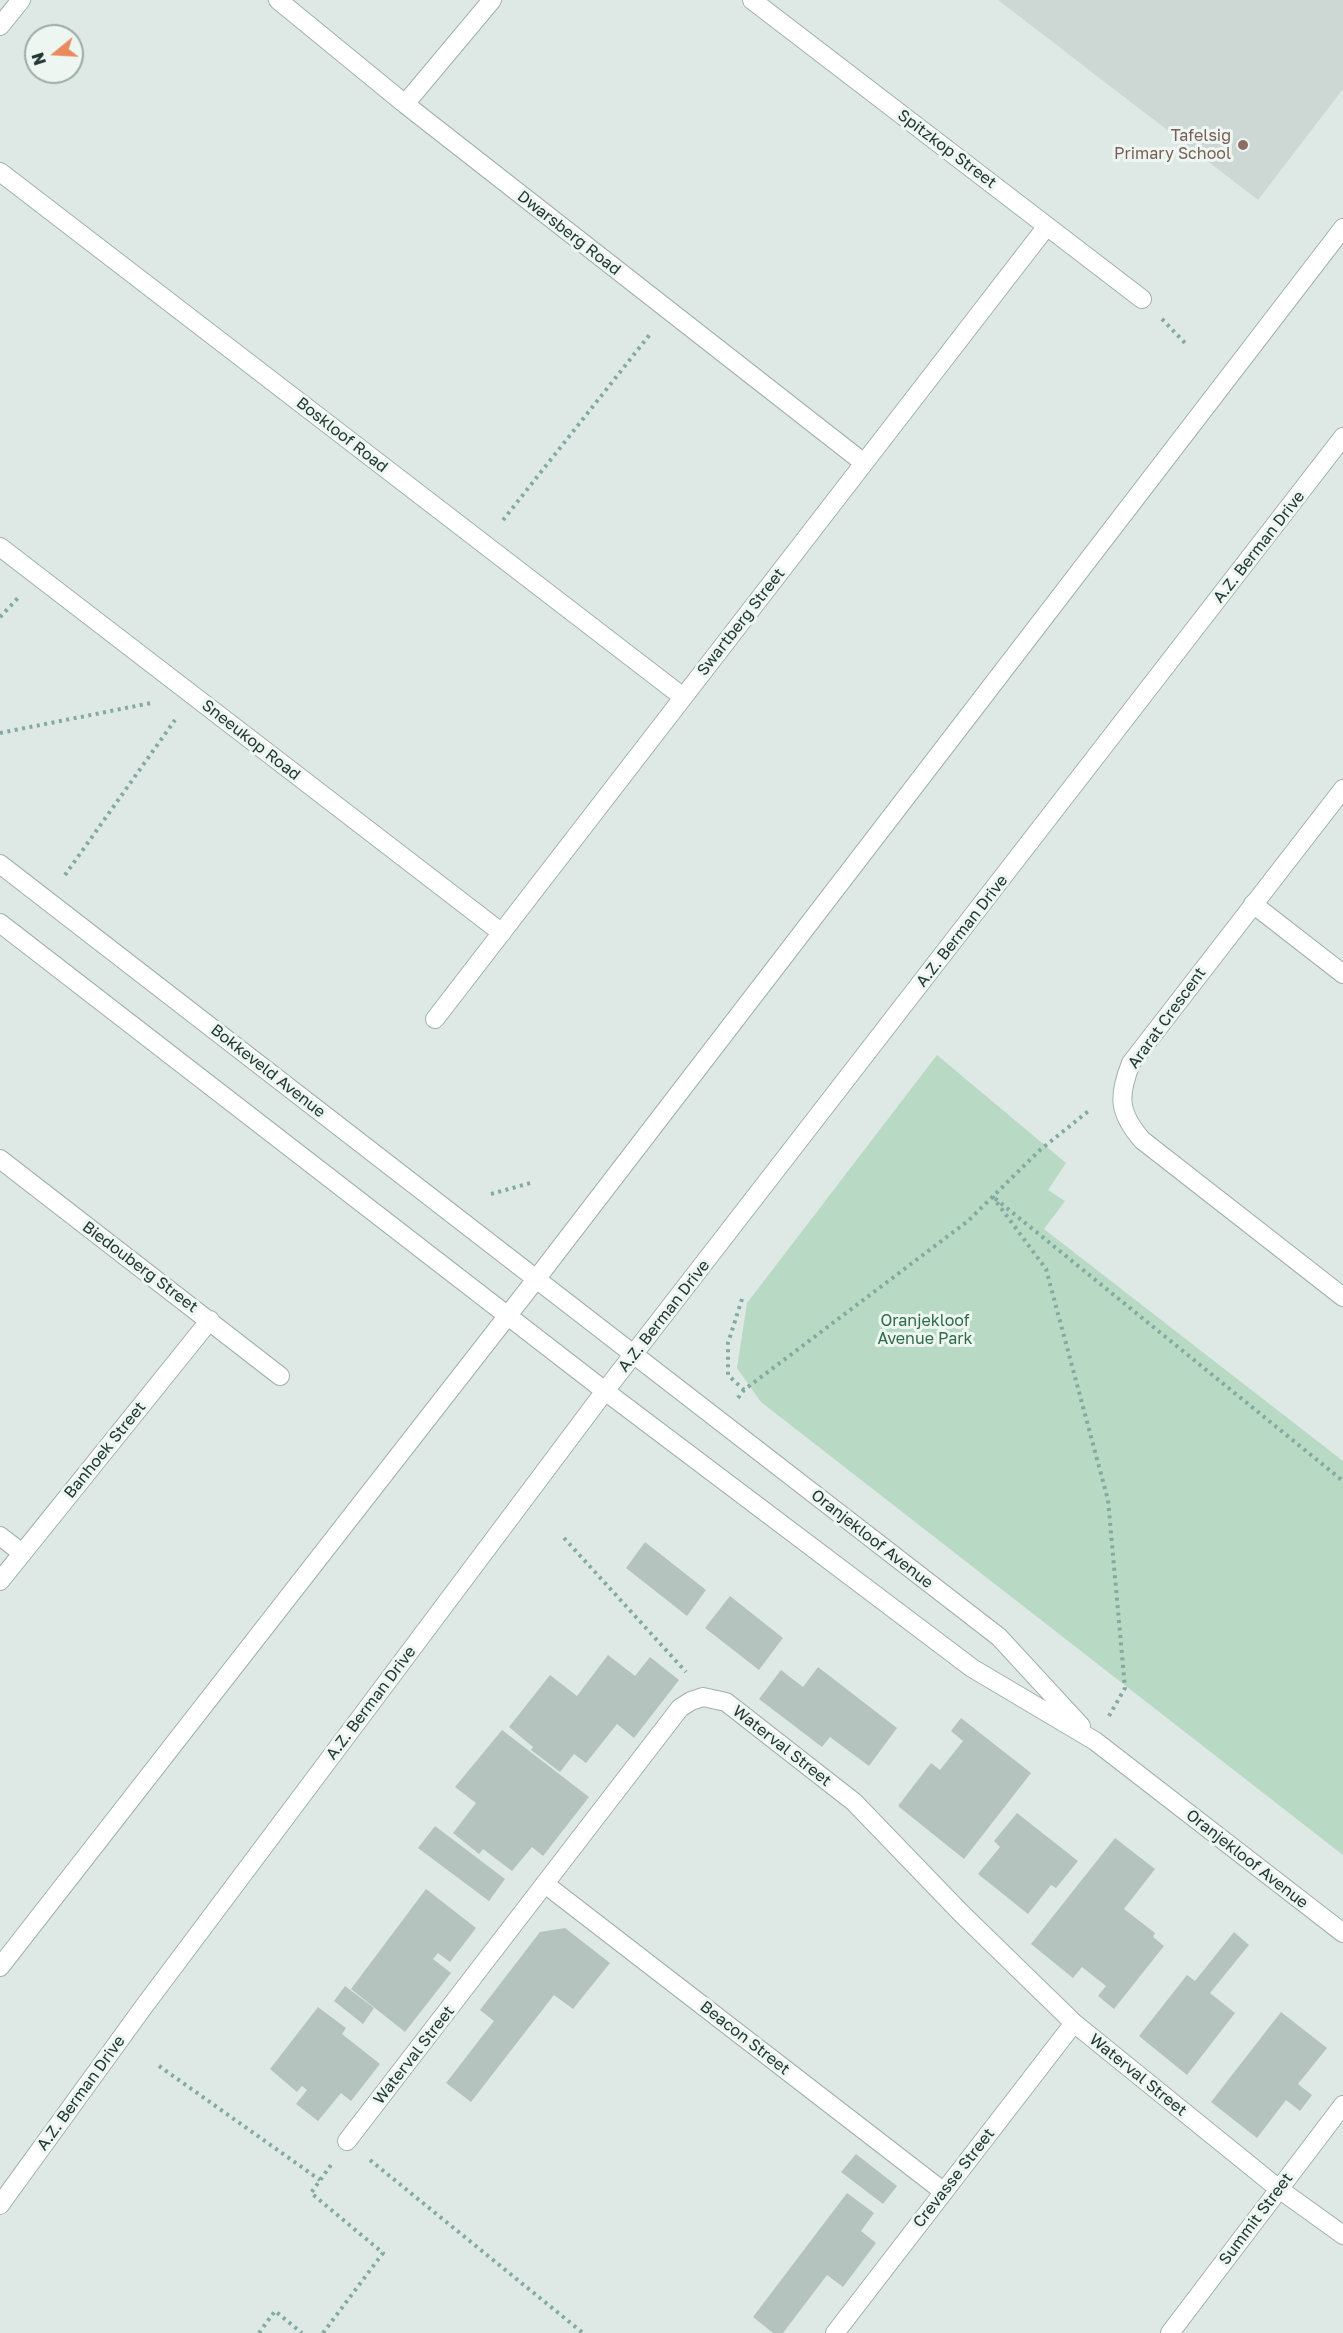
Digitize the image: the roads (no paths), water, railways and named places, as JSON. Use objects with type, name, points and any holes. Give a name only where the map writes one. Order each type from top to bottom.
[{"type":"street","points":[[0,26],[21,0]]},
{"type":"street","name":"Dwarsberg Road","points":[[278,0],[405,104],[864,463]]},
{"type":"street","points":[[405,104],[492,0]]},
{"type":"street","name":"Spitzkop Street","points":[[752,0],[1142,299]]},
{"type":"street","name":"Boskloof Road","points":[[0,172],[683,697]]},
{"type":"street","name":"Swartberg Street","points":[[435,1019],[1047,226]]},
{"type":"street","points":[[0,1967],[537,1278],[1343,228]]},
{"type":"street","name":"A.Z. Berman Drive","points":[[0,2205],[142,2008],[605,1391],[1343,438]]},
{"type":"street","name":"Sneeukop Road","points":[[0,547],[502,933]]},
{"type":"street","name":"Ararat Crescent","points":[[1343,789],[1131,1063],[1122,1084],[1122,1104],[1128,1124],[1142,1140],[1343,1297]]},
{"type":"street","name":"Bokkeveld Avenue","points":[[0,864],[634,1355]]},
{"type":"street","points":[[1253,904],[1343,974]]},
{"type":"street","points":[[0,923],[507,1316]]},
{"type":"street","name":"Biedouberg Street","points":[[0,1159],[210,1320],[279,1376]]},
{"type":"street","name":"Oranjekloof Avenue","points":[[507,1316],[972,1668],[1095,1741],[1343,1933]]},
{"type":"street","name":"Banhoek Street","points":[[0,1581],[210,1320]]},
{"type":"street","name":"Oranjekloof Avenue","points":[[634,1355],[999,1637],[1095,1741]]},
{"type":"street","points":[[0,1536],[22,1553]]},
{"type":"street","name":"Waterval Street","points":[[347,2141],[680,1708],[703,1697],[726,1702],[854,1802],[961,1913],[1074,2023],[1279,2189],[1343,2235]]},
{"type":"street","name":"Beacon Street","points":[[545,1884],[944,2192]]},
{"type":"street","name":"Crevasse Street","points":[[835,2333],[1074,2023]]},
{"type":"street","name":"Summit Street","points":[[1170,2333],[1343,2105]]},
{"type":"place","name":"Tafelsig Primary School","points":[[1243,145]]},
{"type":"park label","name":"Oranjekloof Avenue Park","points":[[925,1330]]}]
